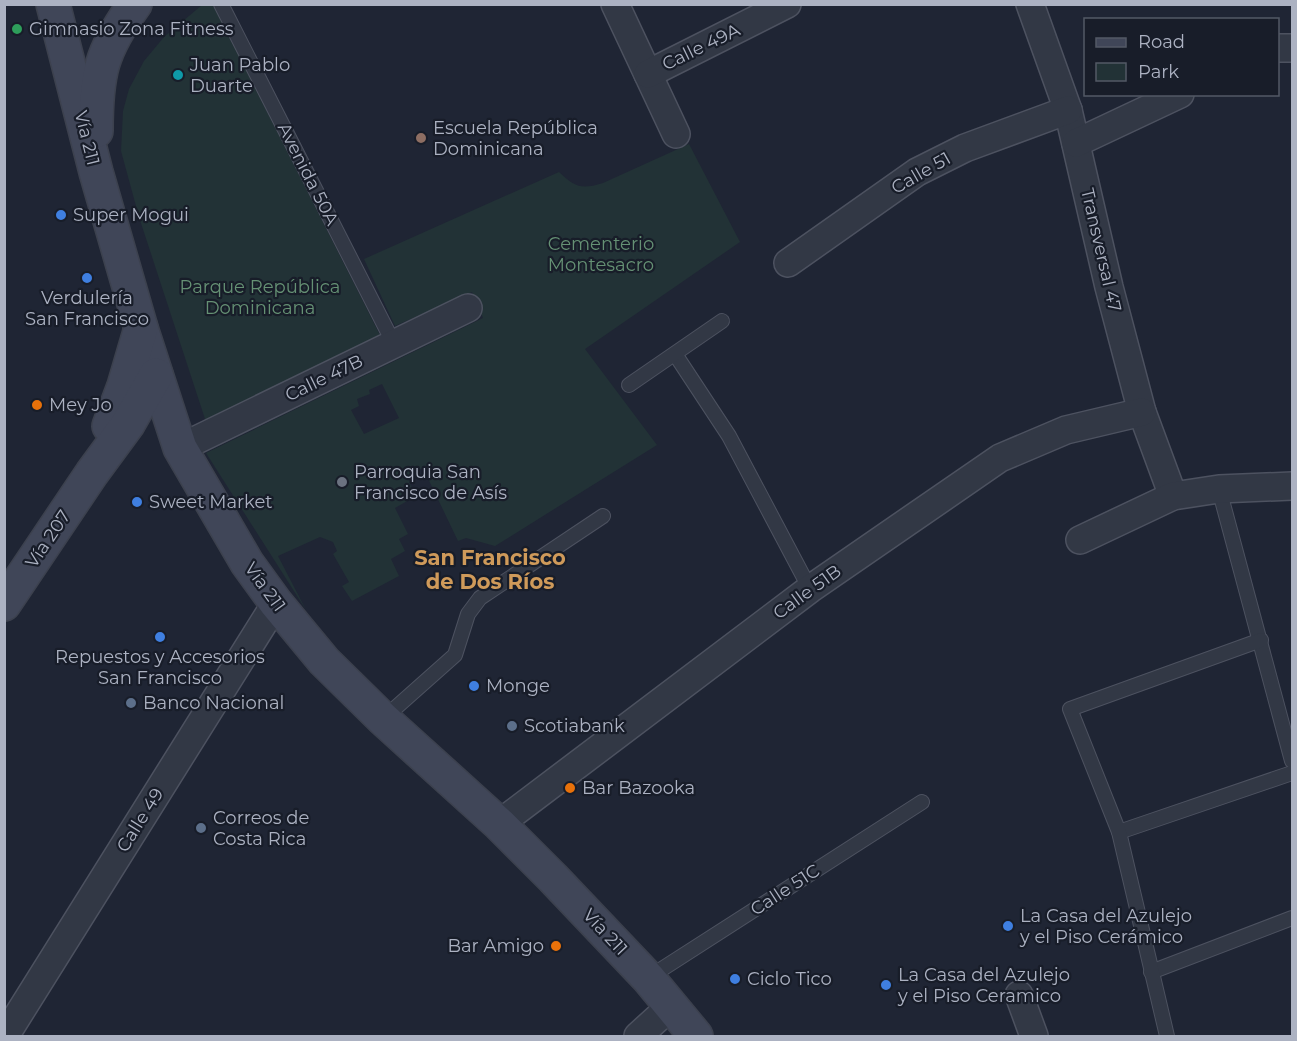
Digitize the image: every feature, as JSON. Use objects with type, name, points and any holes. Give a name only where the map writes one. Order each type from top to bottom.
[{"type":"main road","name":"Vía 211","points":[[53,4],[96,172],[141,328],[180,448],[247,563],[276,603],[324,661],[383,719],[500,824],[554,878],[648,978],[696,1036]]},
{"type":"main road","points":[[96,172],[96,94],[100,71],[106,50],[135,4]]},
{"type":"main road","name":"Vía 207","points":[[92,473],[124,386],[141,328]]},
{"type":"main road","name":"Vía 207","points":[[4,604],[92,473],[128,424],[156,375]]},
{"type":"street","points":[[615,4],[676,134]]},
{"type":"street","name":"Calle 49A","points":[[648,74],[787,4]]},
{"type":"street","name":"Transversal 47","points":[[1030,4],[1068,110],[1109,287],[1143,412],[1173,496]]},
{"type":"street","points":[[1076,143],[1176,96]]},
{"type":"street","name":"Calle 51","points":[[788,262],[916,172],[965,148],[1068,110]]},
{"type":"street","name":"Calle 47B","points":[[180,448],[468,308]]},
{"type":"street","name":"Calle 51B","points":[[500,824],[810,589],[1000,458],[1066,430],[1143,412]]},
{"type":"street","points":[[1080,540],[1173,496],[1219,489],[1293,486]]},
{"type":"street","name":"Calle 49","points":[[5,1036],[12,1007],[276,603]]},
{"type":"street","points":[[1019,995],[1034,1036]]},
{"type":"street","points":[[638,1036],[671,1006]]},
{"type":"lane","name":"Avenida 50A","points":[[221,4],[394,344]]},
{"type":"lane","points":[[629,385],[722,321]]},
{"type":"lane","points":[[675,354],[729,436],[810,589]]},
{"type":"lane","points":[[1219,489],[1293,761]]},
{"type":"lane","points":[[383,719],[454,655],[468,614],[480,598],[603,516]]},
{"type":"lane","points":[[1167,1036],[1119,832],[1070,710],[1261,640]]},
{"type":"lane","points":[[1119,832],[1293,774]]},
{"type":"lane","name":"Calle 51C","points":[[648,978],[922,802]]},
{"type":"lane","points":[[1151,972],[1293,918]]},
{"type":"green space","name":"Parque República Dominicana","points":[[202,5],[213,5],[382,339],[206,422],[139,217],[121,151],[123,111],[129,89],[144,61],[164,37]]},
{"type":"green space","name":"Cementerio Montesacro","points":[[689,144],[740,242],[585,349],[657,445],[495,546],[466,538],[458,541],[423,468],[412,472],[413,479],[409,482],[416,496],[395,508],[408,534],[399,539],[405,551],[391,559],[399,576],[352,601],[342,586],[349,582],[333,554],[337,551],[333,542],[320,537],[278,556],[306,610],[206,453],[483,318],[472,292],[395,326],[364,259],[559,172],[579,186],[603,183]],"holes":[[[382,384],[399,418],[364,434],[351,410],[359,406],[357,399],[370,394],[369,390]]]},
{"type":"place","name":"Gimnasio Zona Fitness","points":[[17,29]]},
{"type":"place","name":"Juan Pablo Duarte","points":[[178,75]]},
{"type":"place","name":"Escuela República Dominicana","points":[[421,138]]},
{"type":"place","name":"Super Mogui","points":[[61,215]]},
{"type":"place","name":"Verdulería San Francisco","points":[[87,278]]},
{"type":"place","name":"Mey Jo","points":[[37,405]]},
{"type":"place","name":"Parroquia San Francisco de Asís","points":[[342,482]]},
{"type":"place","name":"Sweet Market","points":[[137,502]]},
{"type":"place","name":"Repuestos y Accesorios San Francisco","points":[[160,637]]},
{"type":"place","name":"Monge","points":[[474,686]]},
{"type":"place","name":"Banco Nacional","points":[[131,703]]},
{"type":"place","name":"Scotiabank","points":[[512,726]]},
{"type":"place","name":"Bar Bazooka","points":[[570,788]]},
{"type":"place","name":"Correos de Costa Rica","points":[[201,828]]},
{"type":"place","name":"La Casa del Azulejo y el Piso Cerámico","points":[[1008,926]]},
{"type":"place","name":"Bar Amigo","points":[[556,946]]},
{"type":"place","name":"Ciclo Tico","points":[[735,979]]},
{"type":"place","name":"La Casa del Azulejo y el Piso Ceramico","points":[[886,985]]},
{"type":"district","name":"San Francisco de Dos Ríos","points":[[490,570]]}]
